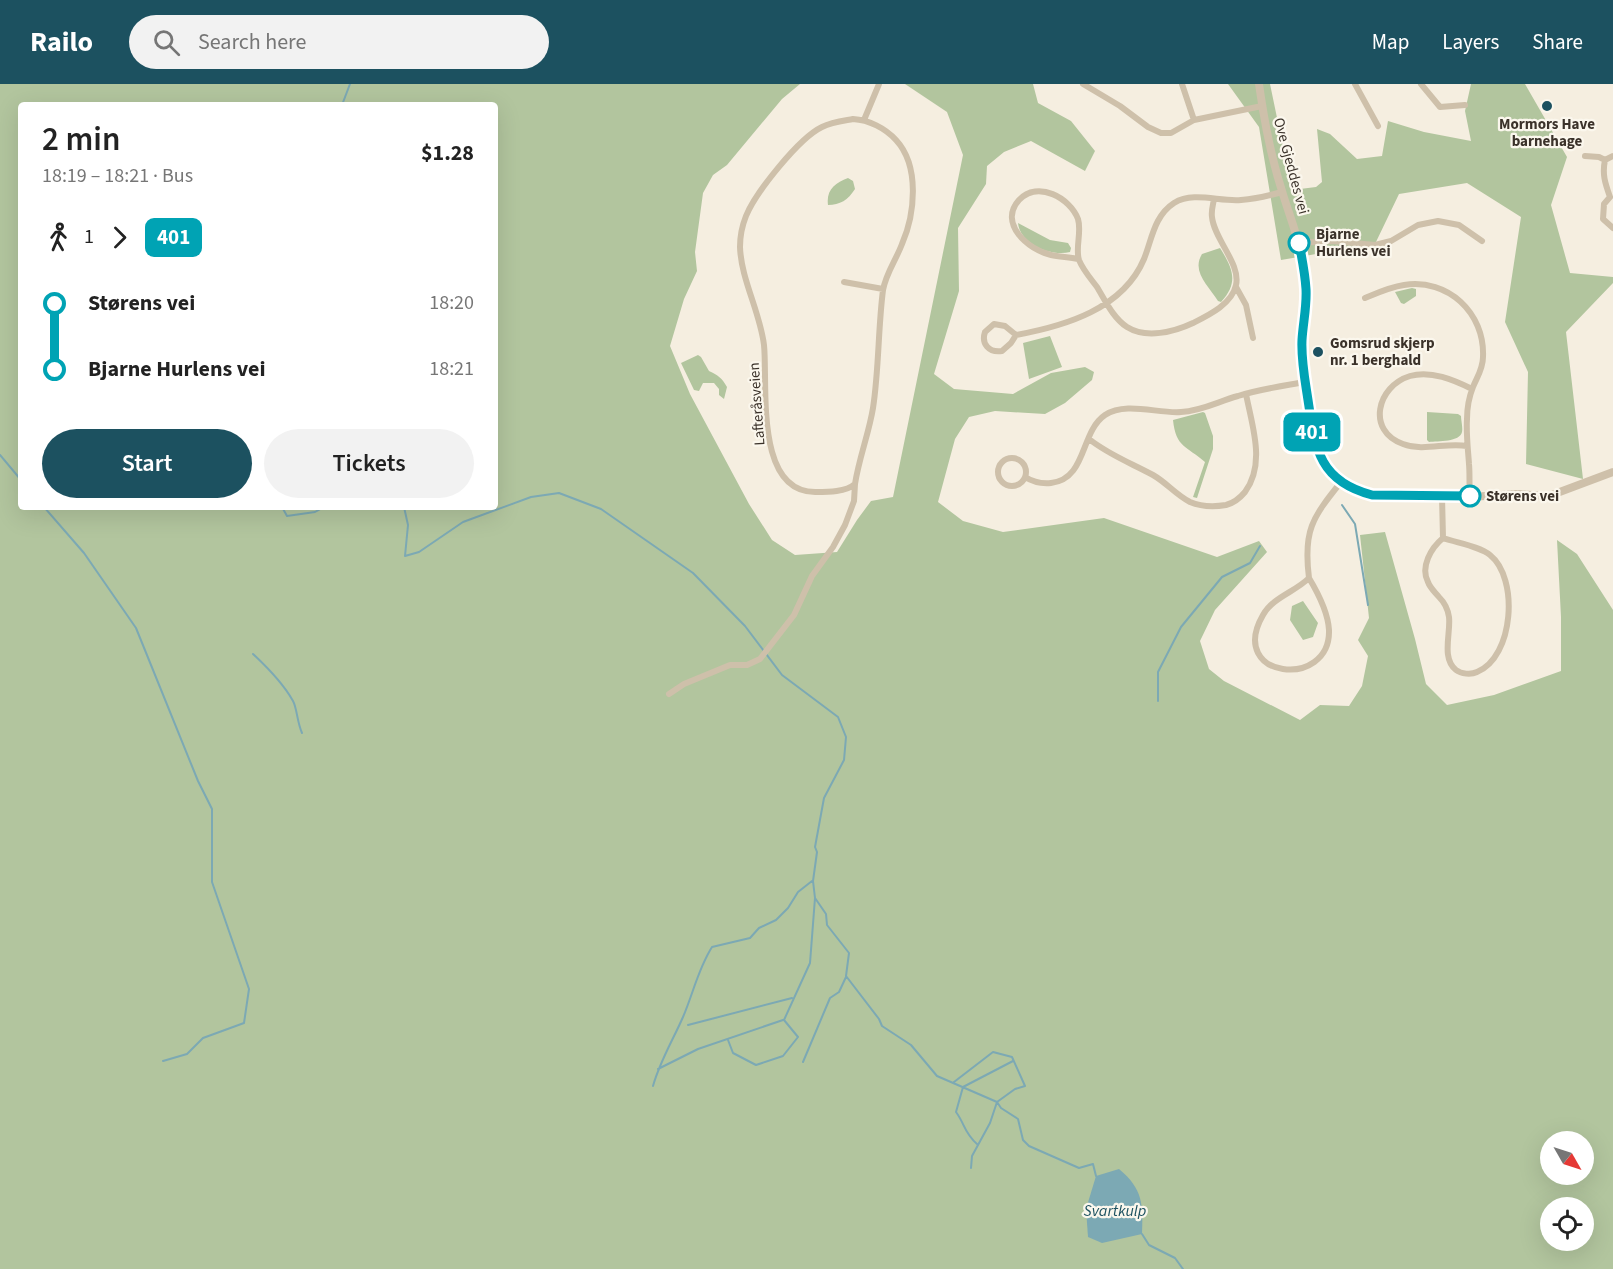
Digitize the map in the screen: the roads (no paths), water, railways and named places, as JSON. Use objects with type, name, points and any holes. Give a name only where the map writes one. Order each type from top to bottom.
[{"type":"street","points":[[669,694],[684,684],[730,665],[754,664],[760,659],[794,615],[812,576],[833,547],[845,525],[854,501],[858,463],[872,412],[884,288],[890,267],[903,243],[914,187],[910,164],[899,143],[885,131],[864,120],[879,84]]},
{"type":"street","points":[[1083,84],[1120,106],[1148,127],[1161,133],[1171,133],[1194,120],[1262,106]]},
{"type":"street","points":[[1182,84],[1194,120]]},
{"type":"street","name":"Ove Gjeddes vei","points":[[1259,84],[1282,192],[1299,243],[1306,289],[1302,351],[1305,382],[1313,436],[1318,453],[1327,468],[1341,482],[1372,495],[1442,496],[1517,494],[1549,496],[1613,472]]},
{"type":"street","points":[[1355,84],[1378,126]]},
{"type":"street","points":[[1421,84],[1440,107],[1465,105]]},
{"type":"street","name":"Lafteråsveien","points":[[855,484],[851,488],[823,492],[799,490],[782,475],[774,460],[768,440],[764,342],[740,251],[740,241],[746,217],[756,198],[808,135],[836,121],[864,120]]},
{"type":"street","points":[[1585,156],[1605,160]]},
{"type":"street","points":[[1605,160],[1613,156]]},
{"type":"street","points":[[1605,160],[1603,178],[1611,196],[1604,204],[1602,212],[1603,219],[1613,228]]},
{"type":"street","points":[[1078,259],[1045,253],[1023,240],[1012,219],[1013,209],[1023,196],[1036,192],[1054,194],[1074,211],[1079,222],[1078,259],[1107,303],[1127,327],[1142,332],[1156,333],[1187,326],[1216,310],[1230,298],[1236,287],[1235,269],[1212,219],[1214,199]]},
{"type":"street","points":[[1016,335],[1005,326],[994,324],[985,332],[984,340],[988,348],[998,352],[1006,349],[1016,335],[1049,328],[1093,312],[1116,298],[1137,274],[1157,223],[1165,210],[1183,199],[1193,197],[1240,200],[1267,197],[1282,192]]},
{"type":"street","points":[[1299,243],[1332,241],[1375,245],[1391,241],[1419,225],[1438,221],[1459,225],[1482,241]]},
{"type":"street","points":[[844,282],[884,288]]},
{"type":"street","points":[[1365,298],[1404,284],[1438,287],[1458,298],[1474,317],[1481,332],[1483,366],[1472,389],[1467,418],[1470,496]]},
{"type":"street","points":[[1236,287],[1246,305],[1253,338]]},
{"type":"street","points":[[1467,446],[1453,444],[1418,447],[1402,444],[1384,430],[1381,424],[1380,408],[1383,397],[1391,388],[1409,376],[1435,376],[1472,389]]},
{"type":"street","points":[[1025,477],[1044,484],[1059,482],[1073,470],[1092,430],[1099,421],[1114,412],[1137,409],[1164,412],[1194,411],[1264,388],[1305,382]]},
{"type":"street","points":[[1089,439],[1110,454],[1164,482],[1191,502],[1209,507],[1230,504],[1243,495],[1251,483],[1255,469],[1256,446],[1246,394]]},
{"type":"street","points":[[1016,458],[1024,465],[1025,477],[1020,483],[1009,485],[1002,481],[999,469],[1005,460],[1016,458]]},
{"type":"street","points":[[1310,578],[1269,607],[1262,616],[1255,640],[1256,651],[1261,659],[1272,668],[1289,670],[1310,665],[1324,651],[1328,641],[1328,623],[1310,578],[1307,557],[1309,533],[1319,511],[1341,482]]},
{"type":"street","points":[[1442,496],[1443,538],[1430,554],[1425,573],[1428,583],[1448,613],[1450,664],[1462,673],[1474,673],[1494,660],[1504,643],[1509,621],[1506,581],[1501,567],[1489,554],[1478,548],[1457,544],[1443,538]]},
{"type":"water","name":"Svartkulp","points":[[1119,1169],[1133,1183],[1140,1198],[1142,1234],[1102,1243],[1088,1237],[1086,1209],[1096,1176]]},
{"type":"waterway","points":[[343,102],[350,84]]},
{"type":"waterway","points":[[0,455],[18,476]]},
{"type":"waterway","points":[[498,509],[531,497],[559,493],[601,509],[693,573],[745,626],[782,675],[838,717],[846,737],[844,760],[824,798],[815,847],[817,852],[813,881],[815,898],[826,914],[827,925],[849,953],[846,976],[882,1026],[911,1045],[937,1076],[997,1102],[1001,1108],[1018,1119],[1023,1140],[1029,1146],[1079,1168],[1093,1164],[1096,1176]]},
{"type":"waterway","points":[[1342,505],[1355,524],[1368,605]]},
{"type":"waterway","points":[[47,510],[84,553],[136,628],[198,781],[212,809],[212,882],[249,989],[244,1023],[203,1038],[187,1054],[163,1061]]},
{"type":"waterway","points":[[284,510],[287,516],[319,510]]},
{"type":"waterway","points":[[405,510],[408,525],[405,556],[419,552],[463,522],[496,510]]},
{"type":"waterway","points":[[1158,701],[1158,672],[1181,627],[1222,577],[1250,563],[1260,546]]},
{"type":"waterway","points":[[253,654],[289,694],[302,733]]},
{"type":"waterway","points":[[653,1086],[712,947],[750,938],[759,928],[776,920],[788,908],[798,892],[812,881]]},
{"type":"waterway","points":[[728,1040],[733,1053],[756,1065],[783,1056],[798,1037],[784,1020],[810,963],[815,898]]},
{"type":"waterway","points":[[803,1062],[830,998],[839,992],[846,977]]},
{"type":"waterway","points":[[688,1025],[792,998]]},
{"type":"waterway","points":[[658,1069],[698,1049],[783,1020]]},
{"type":"waterway","points":[[954,1082],[993,1052],[1012,1057],[1025,1086],[1015,1089],[997,1102],[990,1123],[972,1156],[971,1168]]},
{"type":"waterway","points":[[977,1144],[956,1112],[963,1087],[1013,1061]]},
{"type":"waterway","points":[[1142,1234],[1149,1245],[1175,1258],[1183,1269]]},
{"type":"place","name":"Mormors Have barnehage","points":[[1547,106]]},
{"type":"place","name":"Bjarne Hurlens vei","points":[[1299,243]]},
{"type":"place","name":"Gomsrud skjerp nr. 1 berghald","points":[[1318,352]]},
{"type":"place","name":"Størens vei","points":[[1470,496]]}]
